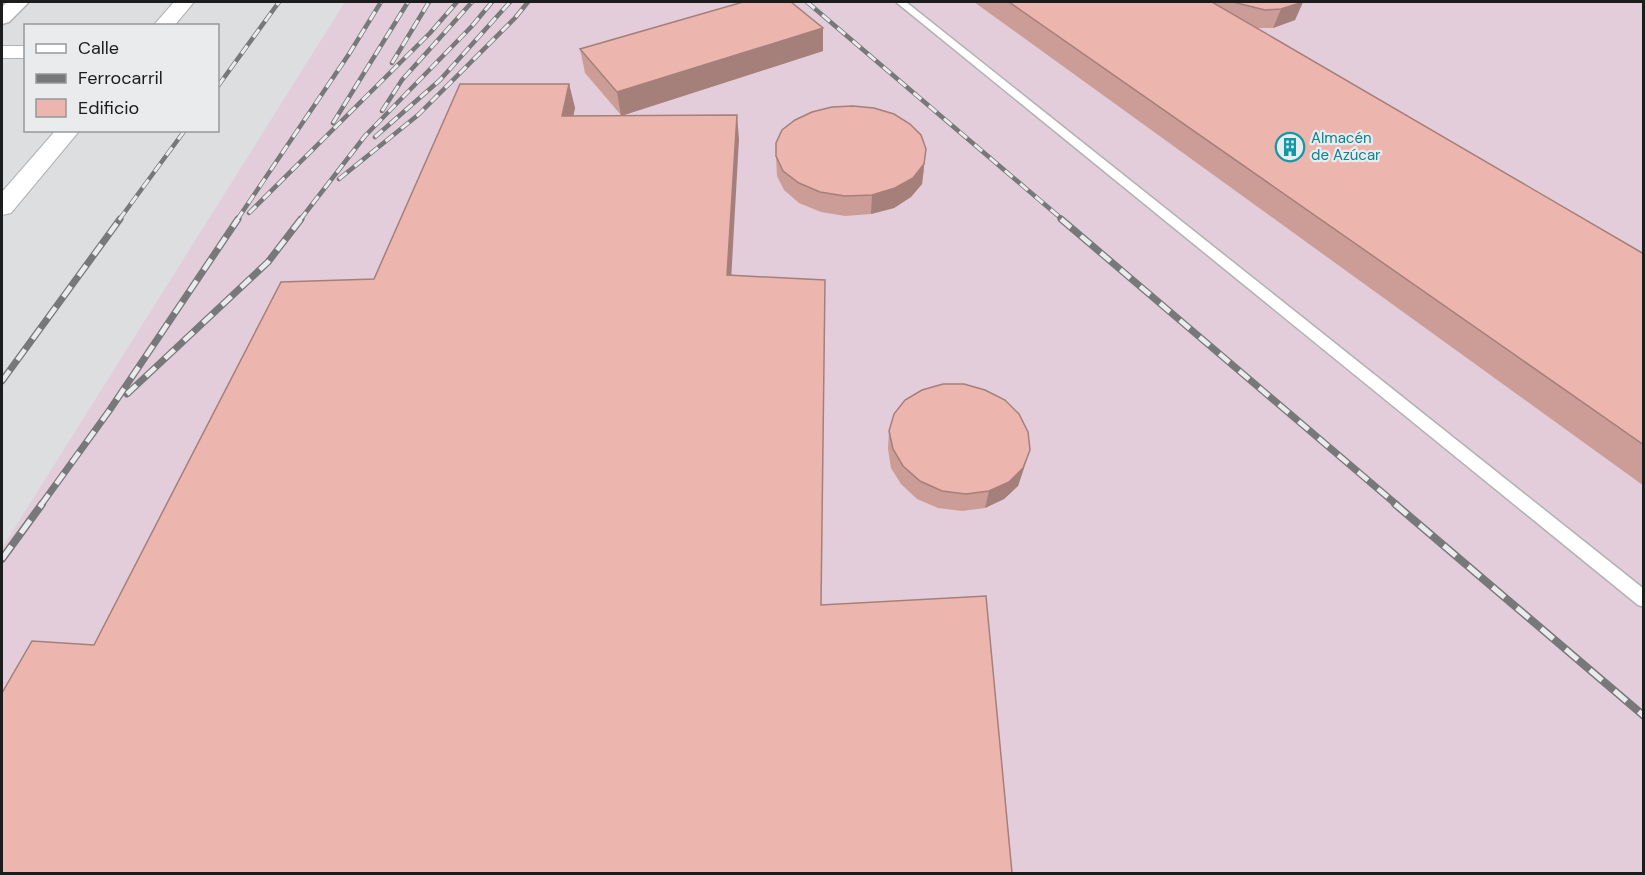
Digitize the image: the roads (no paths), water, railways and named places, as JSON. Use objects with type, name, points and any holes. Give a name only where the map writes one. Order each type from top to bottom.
[{"type":"street","points":[[2,18],[19,2]]},
{"type":"street","points":[[165,24],[184,2]]},
{"type":"street","points":[[2,52],[24,52]]},
{"type":"street","points":[[2,207],[67,132]]},
{"type":"lane","points":[[901,2],[1644,600]]},
{"type":"railway","points":[[219,85],[279,2]]},
{"type":"railway","points":[[237,220],[349,54],[381,2]]},
{"type":"railway","points":[[333,123],[408,2]]},
{"type":"railway","points":[[392,63],[429,2]]},
{"type":"railway","points":[[249,213],[430,33],[457,2]]},
{"type":"railway","points":[[382,111],[402,80],[472,2]]},
{"type":"railway","points":[[300,220],[365,136],[472,26],[492,2]]},
{"type":"railway","points":[[375,137],[440,80],[510,2]]},
{"type":"railway","points":[[339,179],[418,115],[515,18],[528,2]]},
{"type":"railway","points":[[807,2],[1063,220]]},
{"type":"railway","points":[[119,220],[184,132]]},
{"type":"railway","points":[[2,381],[120,219]]},
{"type":"railway","points":[[41,505],[109,411],[238,219]]},
{"type":"railway","points":[[127,394],[268,262],[301,219]]},
{"type":"railway","points":[[1061,219],[1397,505]]},
{"type":"railway","points":[[2,559],[42,504]]},
{"type":"railway","points":[[1395,504],[1644,716]]},
{"type":"place","name":"Almacén de Azúcar","points":[[1290,147]]}]
